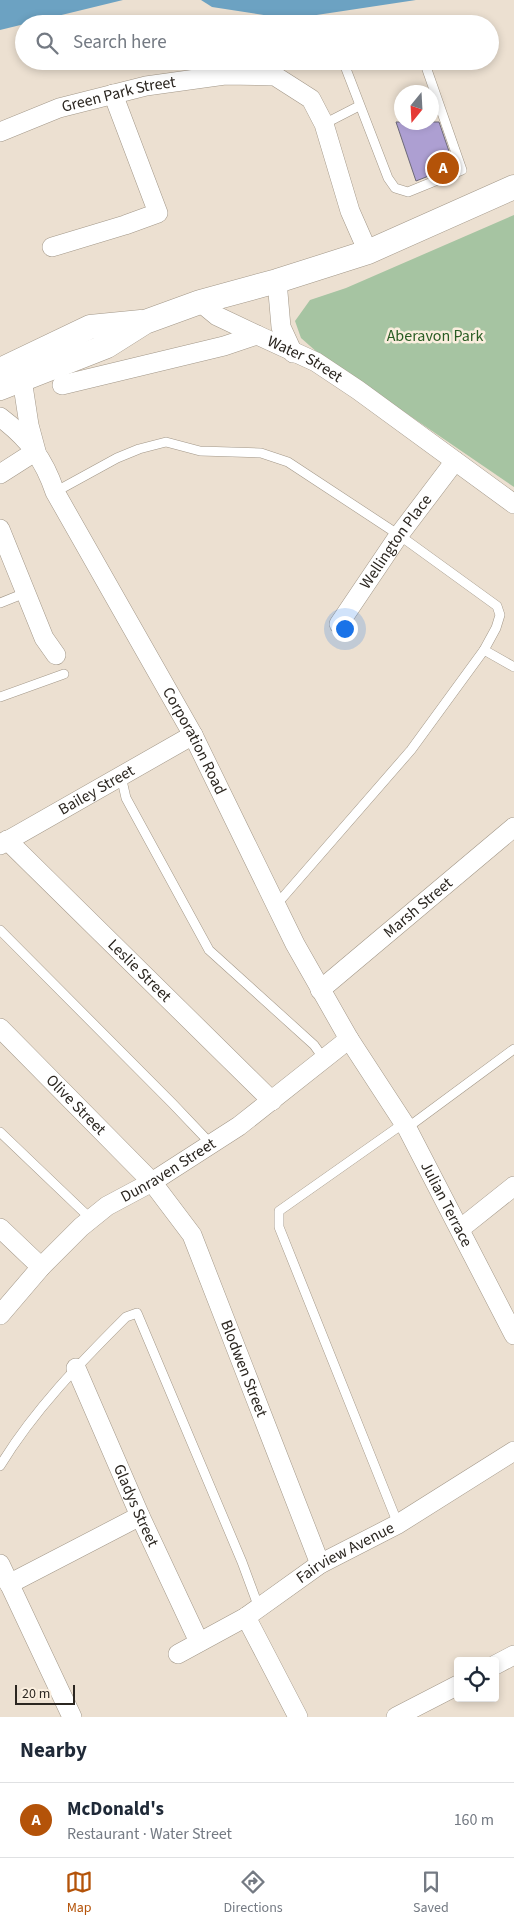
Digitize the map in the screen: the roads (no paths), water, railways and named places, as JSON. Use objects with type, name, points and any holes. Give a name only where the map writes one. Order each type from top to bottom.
[{"type":"street","name":"Green Park Street","points":[[0,132],[59,108],[146,86],[225,75],[275,76],[311,100],[324,124],[350,211],[368,252]]},
{"type":"street","points":[[52,247],[158,213],[113,94]]},
{"type":"street","points":[[0,388],[11,377],[106,346],[145,322],[200,302],[277,281],[368,252],[514,187]]},
{"type":"street","points":[[277,281],[281,327],[293,353]]},
{"type":"street","points":[[200,302],[217,316],[257,336]]},
{"type":"street","points":[[0,370],[90,327],[145,322]]},
{"type":"street","name":"Water Street","points":[[62,385],[224,346],[257,336],[316,362],[514,504]]},
{"type":"street","points":[[0,474],[36,451],[29,425],[11,377]]},
{"type":"street","name":"Corporation Road","points":[[0,417],[36,451],[49,474],[55,492],[193,735],[295,944],[349,1039],[373,1075]]},
{"type":"street","name":"Wellington Place","points":[[339,624],[400,535],[455,461]]},
{"type":"street","points":[[0,529],[25,593],[38,642],[56,654]]},
{"type":"street","name":"Bailey Street","points":[[4,842],[193,735]]},
{"type":"street","name":"Marsh Street","points":[[320,990],[514,826]]},
{"type":"street","name":"Leslie Street","points":[[4,842],[272,1101]]},
{"type":"street","name":"Olive Street","points":[[0,1028],[152,1182]]},
{"type":"street","name":"Dunraven Street","points":[[0,1315],[41,1267],[107,1206],[152,1182],[239,1126],[349,1039]]},
{"type":"street","name":"Julian Terrace","points":[[373,1075],[406,1126],[514,1335]]},
{"type":"street","name":"Blodwen Street","points":[[152,1182],[192,1235],[320,1564]]},
{"type":"street","points":[[460,1229],[514,1186]]},
{"type":"street","points":[[0,1228],[41,1267]]},
{"type":"street","name":"Gladys Street","points":[[76,1368],[140,1516],[199,1642]]},
{"type":"street","name":"Fairview Avenue","points":[[178,1654],[252,1613],[320,1564],[398,1524],[514,1451]]},
{"type":"street","points":[[9,1584],[140,1516]]},
{"type":"street","points":[[0,1564],[72,1717]]},
{"type":"street","points":[[252,1613],[298,1717]]},
{"type":"street","points":[[499,1663],[514,1655]]},
{"type":"street","points":[[396,1717],[454,1687]]},
{"type":"lane","points":[[346,70],[388,178],[395,188],[408,192],[462,170],[427,70]]},
{"type":"lane","points":[[324,124],[359,106]]},
{"type":"lane","points":[[55,492],[117,458],[139,449],[166,442],[200,451],[261,453],[288,462],[400,535],[497,606],[500,615],[496,628],[484,650],[411,750],[277,904]]},
{"type":"lane","points":[[0,603],[25,593]]},
{"type":"lane","points":[[484,650],[514,667]]},
{"type":"lane","points":[[0,697],[64,674]]},
{"type":"lane","points":[[122,776],[126,798],[209,950],[314,1045],[324,1059]]},
{"type":"lane","points":[[0,930],[211,1144]]},
{"type":"lane","points":[[398,1524],[278,1227],[279,1211],[406,1126],[514,1049]]},
{"type":"lane","points":[[0,1132],[91,1220]]},
{"type":"lane","points":[[0,1466],[18,1436],[76,1368],[126,1317],[137,1313],[242,1562],[252,1613]]},
{"type":"water","points":[[0,0],[123,0],[62,15],[15,15],[15,26],[0,30]]},
{"type":"water","points":[[201,0],[416,0],[317,15],[264,15],[212,7]]},
{"type":"place","name":"McDonald's","points":[[443,168]]},
{"type":"park label","name":"Aberavon Park","points":[[435,336]]}]
